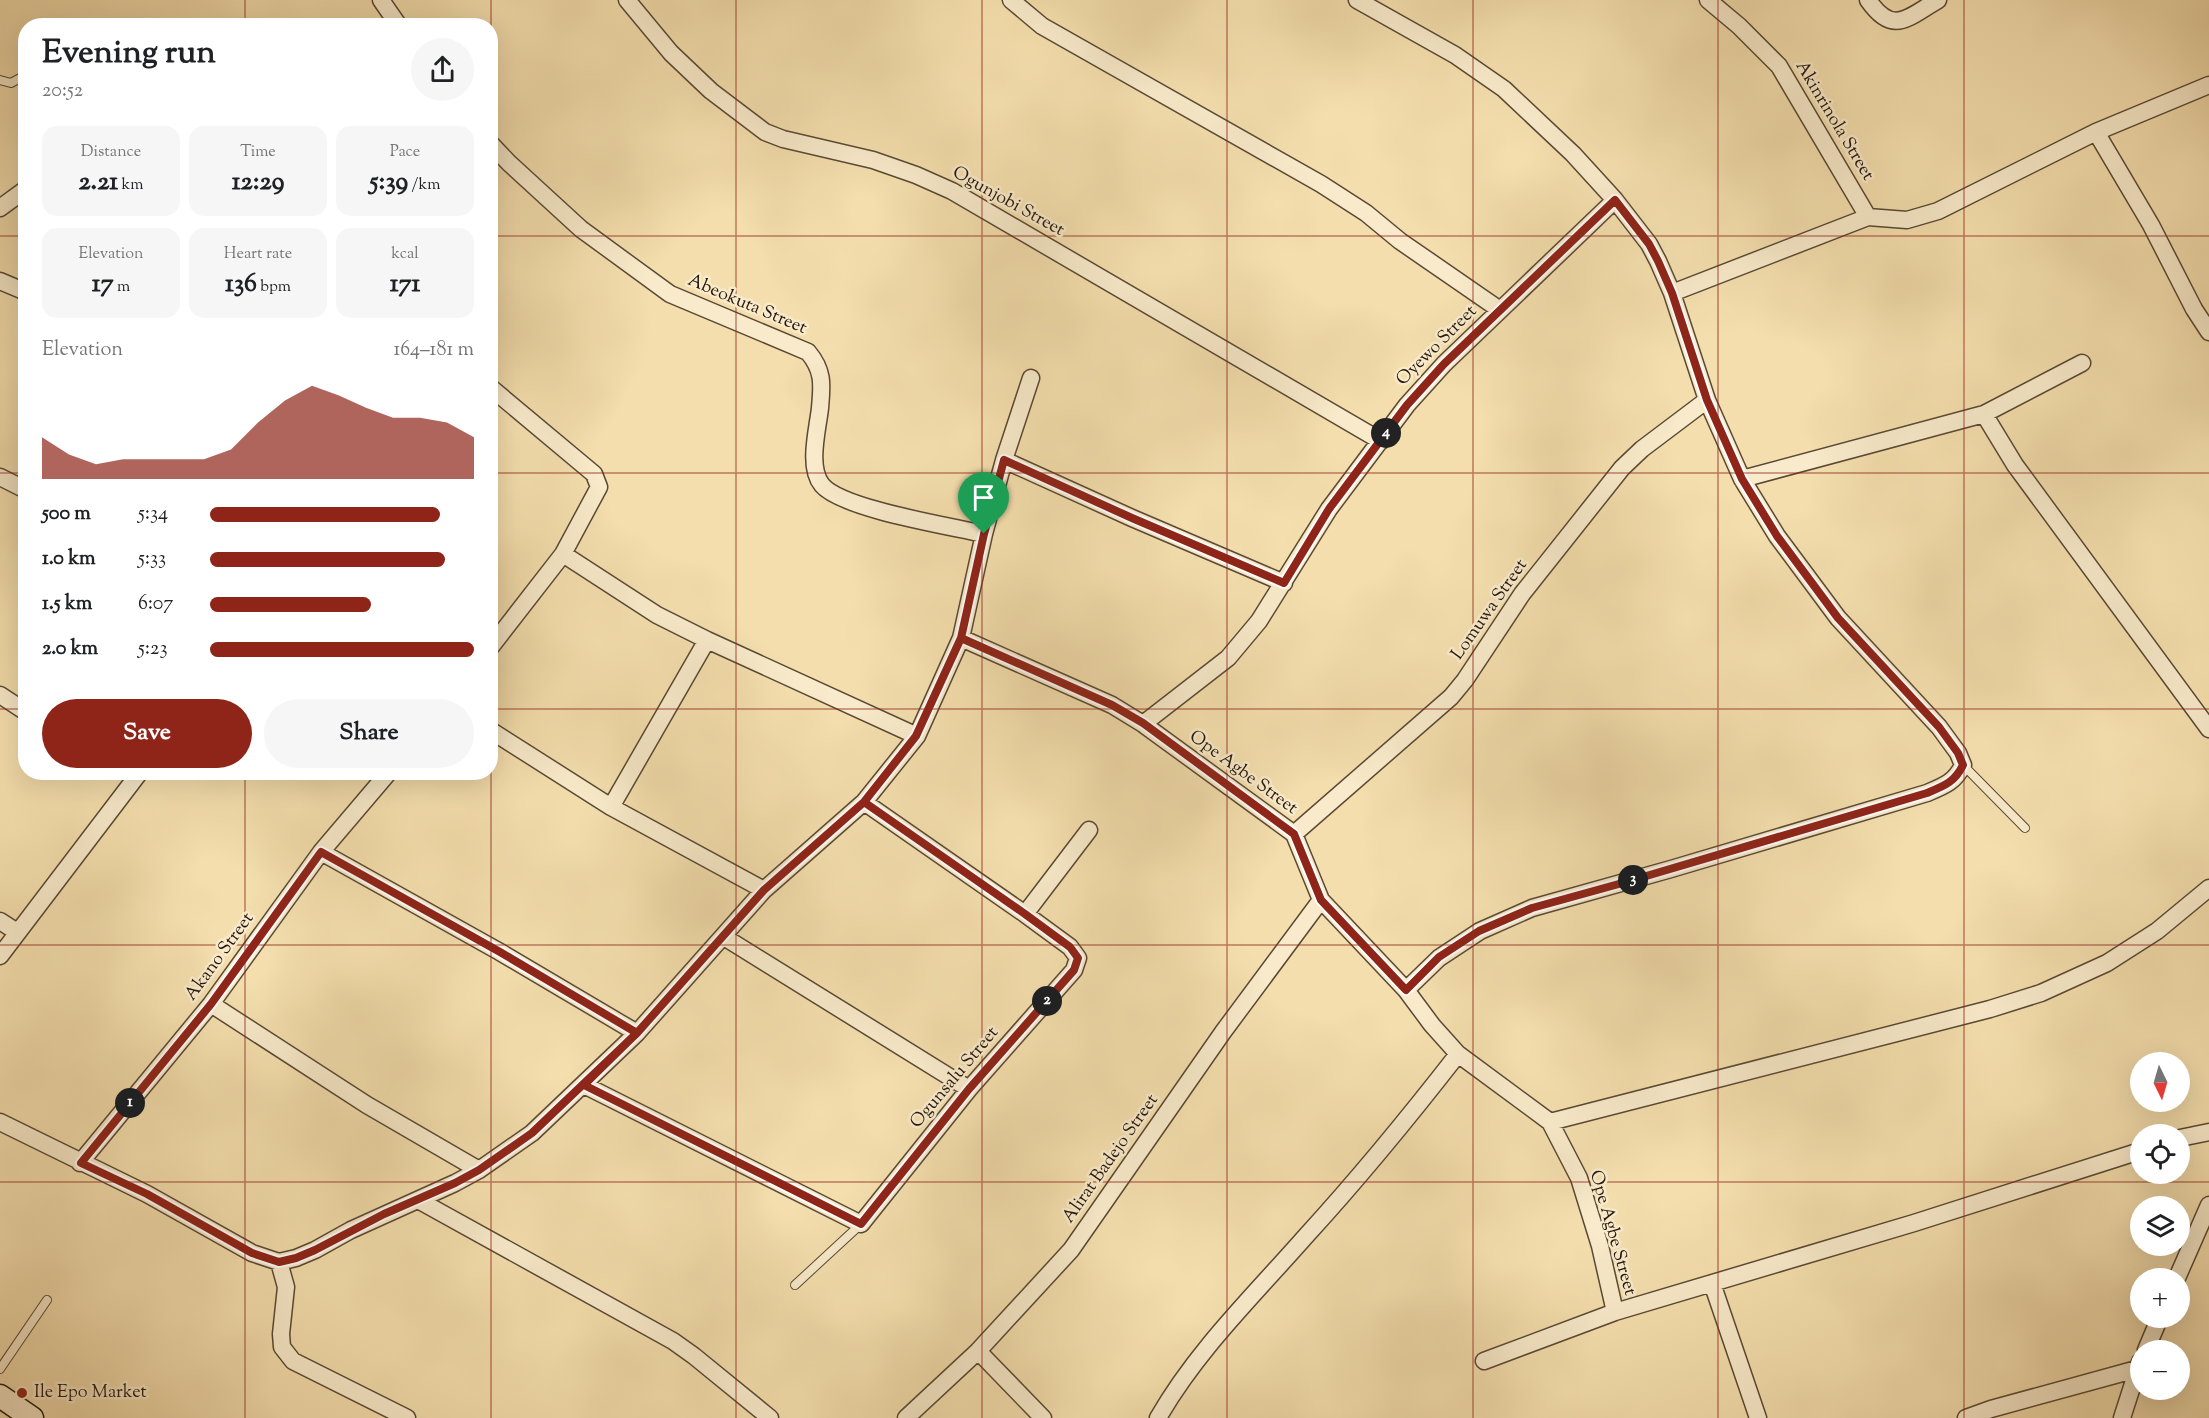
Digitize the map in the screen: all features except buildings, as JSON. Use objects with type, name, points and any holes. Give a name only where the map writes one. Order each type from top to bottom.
[{"type":"main road","points":[[0,1396],[32,1418]]},
{"type":"street","points":[[381,0],[393,18]]},
{"type":"street","name":"Ogunjobi Street","points":[[627,0],[671,53],[711,91],[765,132],[783,139],[873,160],[952,191],[1381,441]]},
{"type":"street","points":[[1011,0],[1042,26],[1278,159],[1366,213],[1400,241],[1500,310]]},
{"type":"street","points":[[1358,0],[1455,55],[1504,89],[1574,154],[1615,200],[1649,244],[1672,293],[1707,400],[1742,479],[1777,536],[1838,618],[1939,727],[1958,753],[1963,765],[1957,777],[1947,785],[1927,793],[1532,908],[1471,936],[1439,957],[1406,990]]},
{"type":"street","name":"Akinrinola Street","points":[[1708,0],[1739,26],[1779,66],[1868,217]]},
{"type":"street","points":[[1868,0],[1879,15],[1886,20],[1895,21],[1907,18],[1938,0]]},
{"type":"street","points":[[1672,293],[1868,217],[1907,220],[1938,211],[2096,132],[2209,85]]},
{"type":"street","points":[[2096,132],[2151,225],[2194,309],[2209,332]]},
{"type":"street","name":"Abeokuta Street","points":[[498,151],[581,229],[670,294],[808,352],[818,364],[822,378],[819,421],[814,448],[816,472],[822,485],[842,499],[984,534]]},
{"type":"street","points":[[0,208],[18,195]]},
{"type":"street","name":"Oyewo Street","points":[[1143,723],[1234,652],[1259,621],[1329,509],[1407,405],[1500,310],[1615,200]]},
{"type":"street","points":[[0,281],[18,289]]},
{"type":"street","points":[[1742,479],[1984,414],[2082,363]]},
{"type":"street","points":[[0,1122],[147,1194],[252,1253],[279,1262],[315,1250],[351,1230],[479,1170],[532,1133],[637,1033],[764,890],[864,802],[916,736],[961,638],[984,534],[1004,460],[1031,378]]},
{"type":"street","points":[[498,394],[598,479],[599,487],[563,554],[498,638]]},
{"type":"street","name":"Lomuwa Street","points":[[1294,834],[1451,697],[1522,594],[1622,468],[1642,449],[1707,400]]},
{"type":"street","points":[[1984,414],[2015,465],[2209,729]]},
{"type":"street","points":[[1004,460],[1284,583]]},
{"type":"street","points":[[0,477],[18,486]]},
{"type":"street","points":[[563,554],[657,615],[916,736]]},
{"type":"street","name":"Ope Agbe Street","points":[[961,638],[1085,691],[1143,723],[1294,834],[1321,900],[1406,990],[1458,1054],[1550,1122],[1579,1178],[1600,1246],[1615,1312]]},
{"type":"street","points":[[611,807],[707,640]]},
{"type":"street","points":[[0,695],[18,707]]},
{"type":"street","points":[[498,735],[611,807],[764,890]]},
{"type":"street","points":[[0,956],[131,780]]},
{"type":"street","name":"Akano Street","points":[[81,1163],[211,1004],[321,852],[382,780]]},
{"type":"street","points":[[864,802],[1025,914],[1089,830]]},
{"type":"street","points":[[321,852],[500,952],[637,1033]]},
{"type":"street","points":[[1550,1122],[1990,1009],[2041,993],[2107,963],[2157,931],[2209,888]]},
{"type":"street","name":"Alirat Badejo Street","points":[[906,1418],[978,1351],[1071,1250],[1223,1032],[1321,900]]},
{"type":"street","name":"Ogunsalu Street","points":[[861,1224],[969,1089],[1074,970],[1078,958],[1070,947],[1025,914]]},
{"type":"street","points":[[0,921],[17,932]]},
{"type":"street","points":[[724,937],[969,1089]]},
{"type":"street","points":[[211,1004],[367,1105],[479,1170]]},
{"type":"street","points":[[1158,1418],[1175,1389],[1204,1350],[1369,1166],[1458,1054]]},
{"type":"street","points":[[584,1085],[861,1224]]},
{"type":"street","points":[[2190,1136],[2209,1132]]},
{"type":"street","points":[[1484,1361],[1615,1312],[1914,1223],[2130,1154]]},
{"type":"street","points":[[418,1200],[673,1341],[770,1418]]},
{"type":"street","points":[[2181,1268],[2209,1205]]},
{"type":"street","points":[[279,1262],[286,1287],[280,1334],[282,1347],[293,1361],[407,1418]]},
{"type":"street","points":[[1712,1283],[1758,1418]]},
{"type":"street","points":[[978,1351],[1043,1418]]},
{"type":"street","points":[[1966,1418],[2130,1368]]},
{"type":"street","points":[[2122,1418],[2130,1396]]},
{"type":"lane","points":[[0,80],[11,83],[18,79]]},
{"type":"lane","points":[[1963,765],[2025,828]]},
{"type":"lane","points":[[795,1285],[861,1224]]},
{"type":"lane","points":[[0,1369],[47,1300]]},
{"type":"place","name":"Ile Epo Market","points":[[22,1393]]},
{"type":"route","points":[[984,534],[961,638],[916,736],[864,802],[764,890],[637,1033],[584,1085],[532,1133],[479,1170],[351,1230],[315,1250],[279,1262],[252,1253],[147,1194],[81,1163],[211,1004],[321,852],[500,952],[637,1033],[584,1085],[861,1224],[969,1089],[1074,970],[1078,958],[1070,947],[1025,914],[864,802],[916,736],[939,687],[961,638],[1057,678],[1143,723],[1294,834],[1321,900],[1406,990],[1439,957],[1479,931],[1532,908],[1927,793],[1947,785],[1957,777],[1963,765],[1958,753],[1939,727],[1838,618],[1777,536],[1742,479],[1707,400],[1672,293],[1658,261],[1649,244],[1615,200],[1444,364],[1407,405],[1329,509],[1284,583],[1004,460],[984,534]]}]
